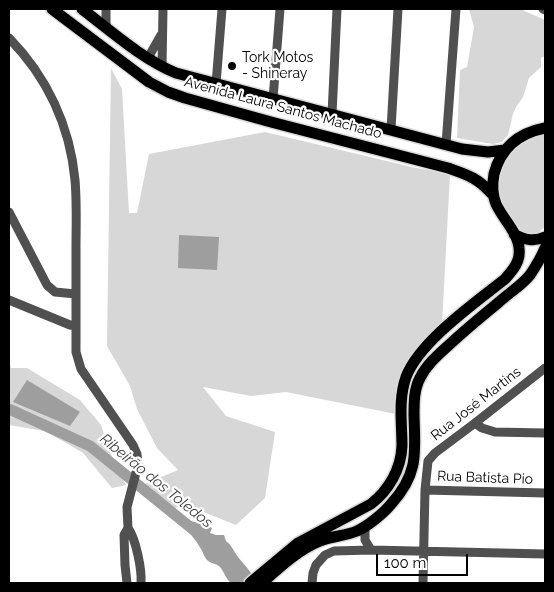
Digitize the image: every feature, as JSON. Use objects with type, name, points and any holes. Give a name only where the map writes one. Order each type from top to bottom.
[{"type":"main road","name":"Avenida Laura Santos Machado","points":[[52,9],[150,82],[168,92],[270,122],[448,168],[477,180],[492,194]]},
{"type":"main road","name":"Avenida Laura Santos Machado","points":[[82,9],[94,13],[106,27],[148,58],[176,73],[462,149],[488,152],[505,150]]},
{"type":"main road","points":[[265,577],[298,543],[360,511],[378,499],[393,480],[401,458],[402,393],[411,366],[442,331],[505,279],[518,261],[520,251],[518,243],[492,194],[496,166],[511,143],[533,131],[545,128]]},
{"type":"main road","points":[[514,234],[532,240],[545,237]]},
{"type":"main road","points":[[250,583],[265,577],[303,550],[328,538],[348,534],[365,527],[392,503],[407,482],[413,468],[416,447],[414,403],[419,379],[430,363],[446,347],[529,276],[545,248]]},
{"type":"main road","points":[[348,534],[349,521],[360,511]]},
{"type":"street","points":[[106,9],[106,27]]},
{"type":"street","points":[[162,67],[163,9]]},
{"type":"street","points":[[216,84],[222,9]]},
{"type":"street","points":[[274,99],[280,9]]},
{"type":"street","points":[[332,114],[337,9]]},
{"type":"street","points":[[391,129],[398,9]]},
{"type":"street","points":[[446,144],[456,9]]},
{"type":"street","points":[[148,58],[162,33]]},
{"type":"street","points":[[9,38],[33,66],[48,90],[60,116],[69,143],[75,183],[76,352],[79,364],[133,445],[138,460],[127,507],[128,528],[132,534],[139,561],[141,583]]},
{"type":"street","points":[[9,212],[47,285],[55,292],[76,294]]},
{"type":"street","points":[[9,300],[76,326]]},
{"type":"street","name":"Rua José Martins","points":[[423,583],[425,490],[428,461],[434,453],[489,413],[545,368]]},
{"type":"street","points":[[489,413],[490,423],[495,432]]},
{"type":"street","points":[[475,423],[482,428],[495,432],[545,433]]},
{"type":"street","name":"Rua Batista Pio","points":[[425,490],[545,493]]},
{"type":"street","points":[[365,527],[365,540],[371,550]]},
{"type":"street","points":[[127,583],[124,564],[124,535],[128,528]]},
{"type":"street","points":[[348,534],[356,550]]},
{"type":"street","points":[[312,583],[316,564],[325,555],[334,551],[371,550],[545,554]]},
{"type":"street","points":[[124,564],[134,567],[139,561]]},
{"type":"shaded area","points":[[469,9],[520,9],[545,20],[545,56],[541,58],[541,67],[529,78],[523,97],[513,114],[508,135],[502,142],[493,144],[457,138],[460,70],[467,67],[474,27]]},
{"type":"shaded area","points":[[111,68],[122,89],[129,213],[137,213],[149,154],[265,132],[416,168],[450,174],[442,325],[404,366],[396,414],[286,392],[251,396],[203,387],[226,416],[275,432],[265,498],[236,525],[181,503],[172,512],[140,486],[178,470],[157,448],[137,409],[130,386],[107,346]]},
{"type":"shaded area","points":[[545,134],[545,227],[539,232],[530,234],[521,230],[508,217],[500,195],[500,184],[502,172],[512,152],[530,138]]},
{"type":"shaded area","points":[[179,235],[219,237],[217,270],[178,268]]},
{"type":"shaded area","points":[[9,360],[11,368],[27,368],[80,400],[101,425],[108,448],[126,485],[112,488],[83,453],[44,431],[9,425]]},
{"type":"shaded area","points":[[27,380],[80,412],[70,426],[13,402]]},
{"type":"shaded area","points":[[186,520],[212,528],[210,533],[224,535],[226,541],[257,583],[231,583],[220,567],[206,559],[197,542],[182,524]]},
{"type":"waterway","name":"Ribeirão dos Toledos","points":[[9,409],[90,446],[195,531]]},
{"type":"place","name":"Tork Motos - Shineray","points":[[232,66]]}]
